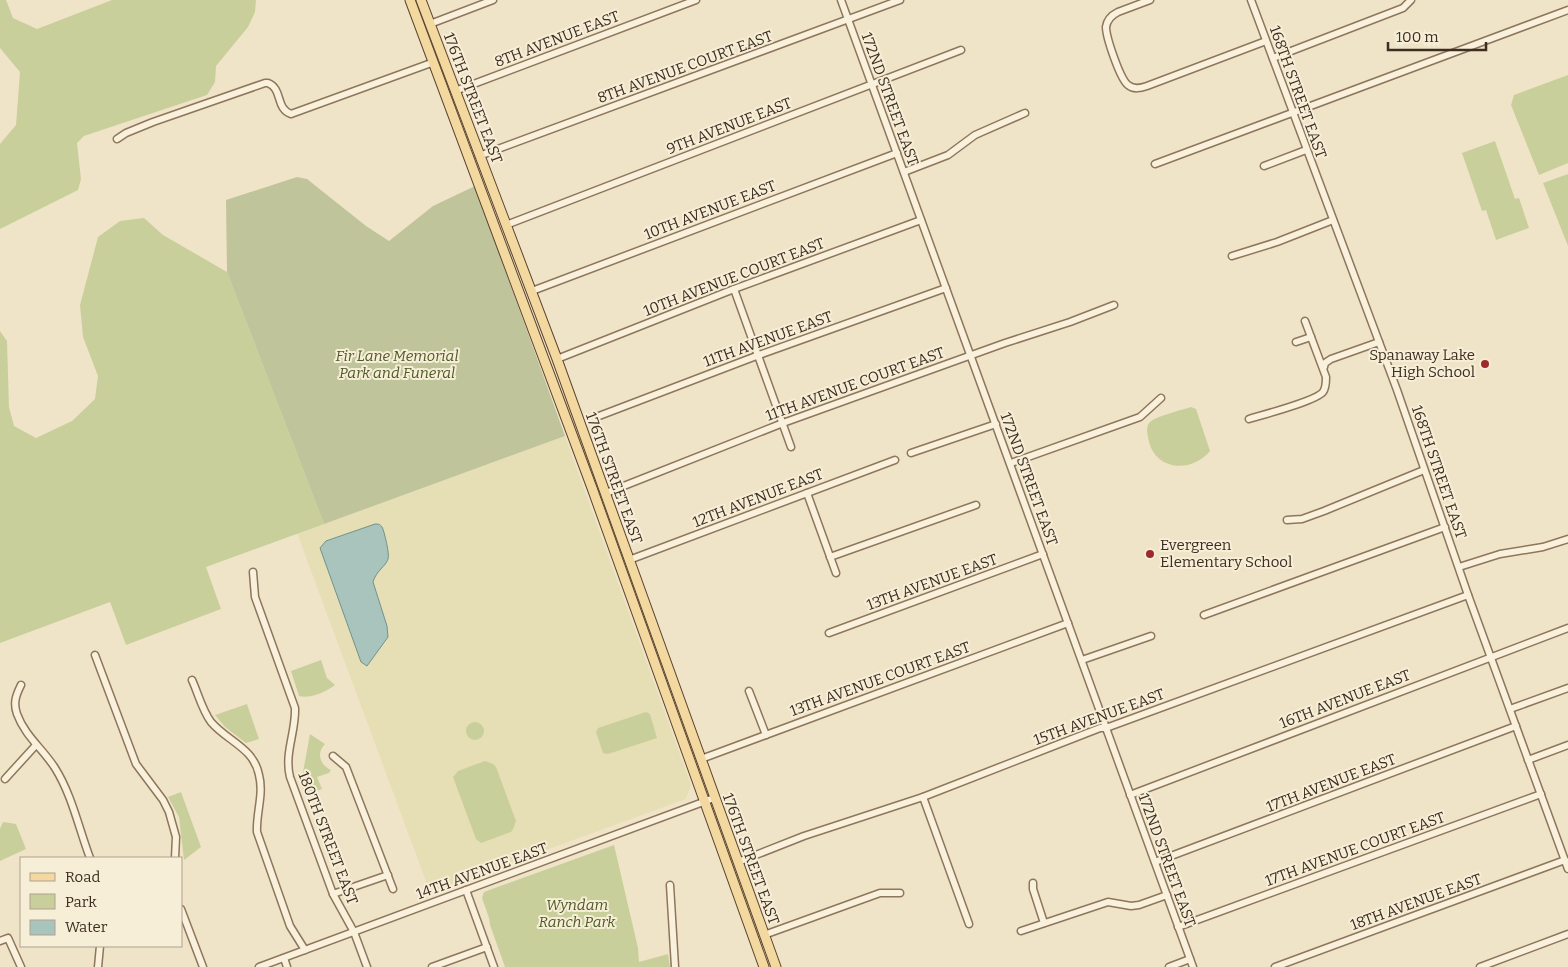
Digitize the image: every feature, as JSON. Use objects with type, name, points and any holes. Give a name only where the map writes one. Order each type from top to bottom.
[{"type":"main road","name":"176TH STREET EAST","points":[[410,0],[576,444],[764,967]]},
{"type":"main road","name":"176TH STREET EAST","points":[[421,0],[606,492],[776,967]]},
{"type":"main road","points":[[428,47],[437,55],[449,88],[455,91]]},
{"type":"main road","points":[[453,114],[461,119],[474,152],[479,156]]},
{"type":"main road","points":[[576,444],[584,451],[599,488],[606,492]]},
{"type":"main road","points":[[664,688],[672,696],[694,754],[700,759]]},
{"type":"street","points":[[430,24],[493,0]]},
{"type":"street","name":"8TH AVENUE EAST","points":[[455,91],[696,0]]},
{"type":"street","name":"172ND STREET EAST","points":[[841,0],[1193,967]]},
{"type":"street","name":"8TH AVENUE COURT EAST","points":[[479,156],[900,0]]},
{"type":"street","points":[[1150,0],[1118,12],[1109,20],[1106,28],[1120,72],[1128,86],[1135,88],[1147,86],[1266,41]]},
{"type":"street","name":"168TH STREET EAST","points":[[1251,0],[1379,342],[1490,657],[1568,869]]},
{"type":"street","points":[[1273,58],[1403,8],[1411,0]]},
{"type":"street","points":[[1156,164],[1568,10]]},
{"type":"street","name":"9TH AVENUE EAST","points":[[506,225],[872,86],[961,50]]},
{"type":"street","points":[[117,139],[152,122],[268,82],[273,85],[284,110],[291,114],[434,62]]},
{"type":"street","points":[[904,172],[948,156],[975,136],[1025,113]]},
{"type":"street","points":[[1264,166],[1306,150]]},
{"type":"street","name":"10TH AVENUE EAST","points":[[532,291],[897,153]]},
{"type":"street","name":"10TH AVENUE COURT EAST","points":[[557,359],[734,289],[921,220]]},
{"type":"street","points":[[1232,256],[1277,242],[1333,220]]},
{"type":"street","name":"11TH AVENUE EAST","points":[[599,416],[759,355],[946,288]]},
{"type":"street","points":[[734,289],[791,447]]},
{"type":"street","name":"11TH AVENUE COURT EAST","points":[[606,492],[783,423],[1114,305]]},
{"type":"street","points":[[1249,419],[1319,395],[1326,387],[1324,367],[1306,321]]},
{"type":"street","points":[[1296,342],[1311,337]]},
{"type":"street","points":[[1324,367],[1324,363],[1331,359],[1379,342]]},
{"type":"street","points":[[1011,463],[1140,417],[1161,398]]},
{"type":"street","points":[[911,453],[996,424]]},
{"type":"street","name":"12TH AVENUE EAST","points":[[629,560],[895,460]]},
{"type":"street","points":[[1287,520],[1302,519],[1324,511],[1424,470]]},
{"type":"street","points":[[807,493],[836,573]]},
{"type":"street","points":[[830,558],[976,504]]},
{"type":"street","points":[[1204,615],[1444,527]]},
{"type":"street","points":[[1459,567],[1500,554],[1543,547],[1568,539]]},
{"type":"street","name":"13TH AVENUE EAST","points":[[829,633],[1043,554]]},
{"type":"street","name":"180TH STREET EAST","points":[[253,572],[255,597],[295,708],[288,752],[288,769],[333,894],[354,932],[367,967]]},
{"type":"street","name":"15TH AVENUE EAST","points":[[738,862],[804,836],[923,797],[1100,728],[1106,728],[1468,595]]},
{"type":"street","name":"13TH AVENUE COURT EAST","points":[[700,759],[1068,623]]},
{"type":"street","name":"16TH AVENUE EAST","points":[[1130,795],[1568,628]]},
{"type":"street","points":[[1082,660],[1151,636]]},
{"type":"street","points":[[95,655],[136,764],[163,800],[169,812],[176,837],[175,857]]},
{"type":"street","points":[[192,680],[205,714],[219,730],[247,752],[255,762],[261,782],[256,822],[257,832],[290,926],[306,950]]},
{"type":"street","points":[[21,685],[16,695],[15,707],[21,722],[36,745],[54,767],[63,783],[90,857]]},
{"type":"street","points":[[1510,709],[1568,688]]},
{"type":"street","points":[[749,690],[766,735]]},
{"type":"street","name":"17TH AVENUE EAST","points":[[1155,862],[1516,726]]},
{"type":"street","points":[[1528,760],[1568,744]]},
{"type":"street","points":[[5,779],[36,745]]},
{"type":"street","points":[[333,756],[346,767],[393,889]]},
{"type":"street","name":"17TH AVENUE COURT EAST","points":[[1178,927],[1541,794]]},
{"type":"street","points":[[923,797],[969,924]]},
{"type":"street","name":"14TH AVENUE EAST","points":[[259,967],[714,798]]},
{"type":"street","name":"18TH AVENUE EAST","points":[[1275,967],[1564,860]]},
{"type":"street","points":[[333,894],[388,875]]},
{"type":"street","points":[[1033,883],[1032,889],[1044,923]]},
{"type":"street","points":[[670,885],[675,967]]},
{"type":"street","points":[[466,890],[494,967]]},
{"type":"street","points":[[764,935],[880,893],[900,893]]},
{"type":"street","points":[[1021,931],[1108,902],[1131,906],[1167,895]]},
{"type":"street","points":[[182,912],[203,967]]},
{"type":"street","points":[[1480,967],[1568,934]]},
{"type":"street","points":[[0,941],[8,938],[21,967]]},
{"type":"street","points":[[98,967],[100,947]]},
{"type":"street","points":[[432,967],[487,947]]},
{"type":"street","points":[[284,958],[287,967]]},
{"type":"street","points":[[1169,967],[1190,959]]},
{"type":"shaded area","points":[[565,436],[691,785],[686,799],[430,892],[297,533]]},
{"type":"green space","points":[[0,0],[6,0],[13,18],[37,29],[112,0],[256,0],[255,12],[248,27],[216,66],[215,82],[207,95],[84,136],[77,143],[81,179],[78,190],[0,229],[0,144],[16,125],[20,72],[0,48]]},
{"type":"green space","points":[[1568,75],[1568,163],[1539,175],[1511,105],[1514,95]]},
{"type":"green space","points":[[1495,141],[1515,199],[1519,198],[1529,228],[1496,240],[1486,210],[1482,211],[1462,153]]},
{"type":"green space","points":[[1568,174],[1568,246],[1543,183]]},
{"type":"green space","name":"Fir Lane Memorial Park and Funeral","points":[[297,177],[307,179],[366,226],[389,241],[433,206],[475,186],[565,436],[324,524],[227,272],[226,200]]},
{"type":"green space","points":[[144,218],[163,235],[227,272],[324,524],[206,567],[221,609],[126,645],[110,602],[0,643],[0,331],[7,341],[9,407],[14,426],[36,438],[72,421],[95,399],[98,376],[83,337],[80,305],[98,237],[120,221]]},
{"type":"green space","points":[[1191,407],[1196,409],[1210,451],[1193,463],[1183,466],[1165,462],[1157,457],[1151,448],[1147,433],[1148,425],[1153,420],[1169,413]]},
{"type":"green space","points":[[321,660],[327,678],[335,685],[318,694],[308,697],[299,696],[291,671]]},
{"type":"green space","points":[[247,704],[259,739],[246,743],[225,727],[215,715]]},
{"type":"green space","points":[[646,712],[650,714],[657,738],[608,754],[603,753],[596,732],[598,728]]},
{"type":"green space","points":[[475,722],[481,725],[484,731],[481,737],[475,740],[469,737],[466,731],[469,725]]},
{"type":"green space","points":[[310,734],[325,744],[320,755],[324,765],[331,770],[329,773],[317,777],[322,789],[305,795],[301,783]]},
{"type":"green space","points":[[485,761],[496,767],[516,821],[511,832],[481,843],[476,839],[453,777],[458,771]]},
{"type":"green space","points":[[181,792],[201,847],[184,860],[179,817],[168,797]]},
{"type":"green space","points":[[3,822],[16,824],[26,849],[0,861],[0,829]]},
{"type":"green space","name":"Wyndam Ranch Park","points":[[614,845],[638,948],[639,962],[668,954],[670,967],[505,967],[482,898],[484,892]]},
{"type":"water","points":[[379,524],[382,527],[388,553],[387,562],[376,575],[373,582],[387,626],[388,637],[367,666],[361,662],[320,548],[326,541]]},
{"type":"place","name":"Spanaway Lake High School","points":[[1485,364]]},
{"type":"place","name":"Evergreen Elementary School","points":[[1150,554]]}]
